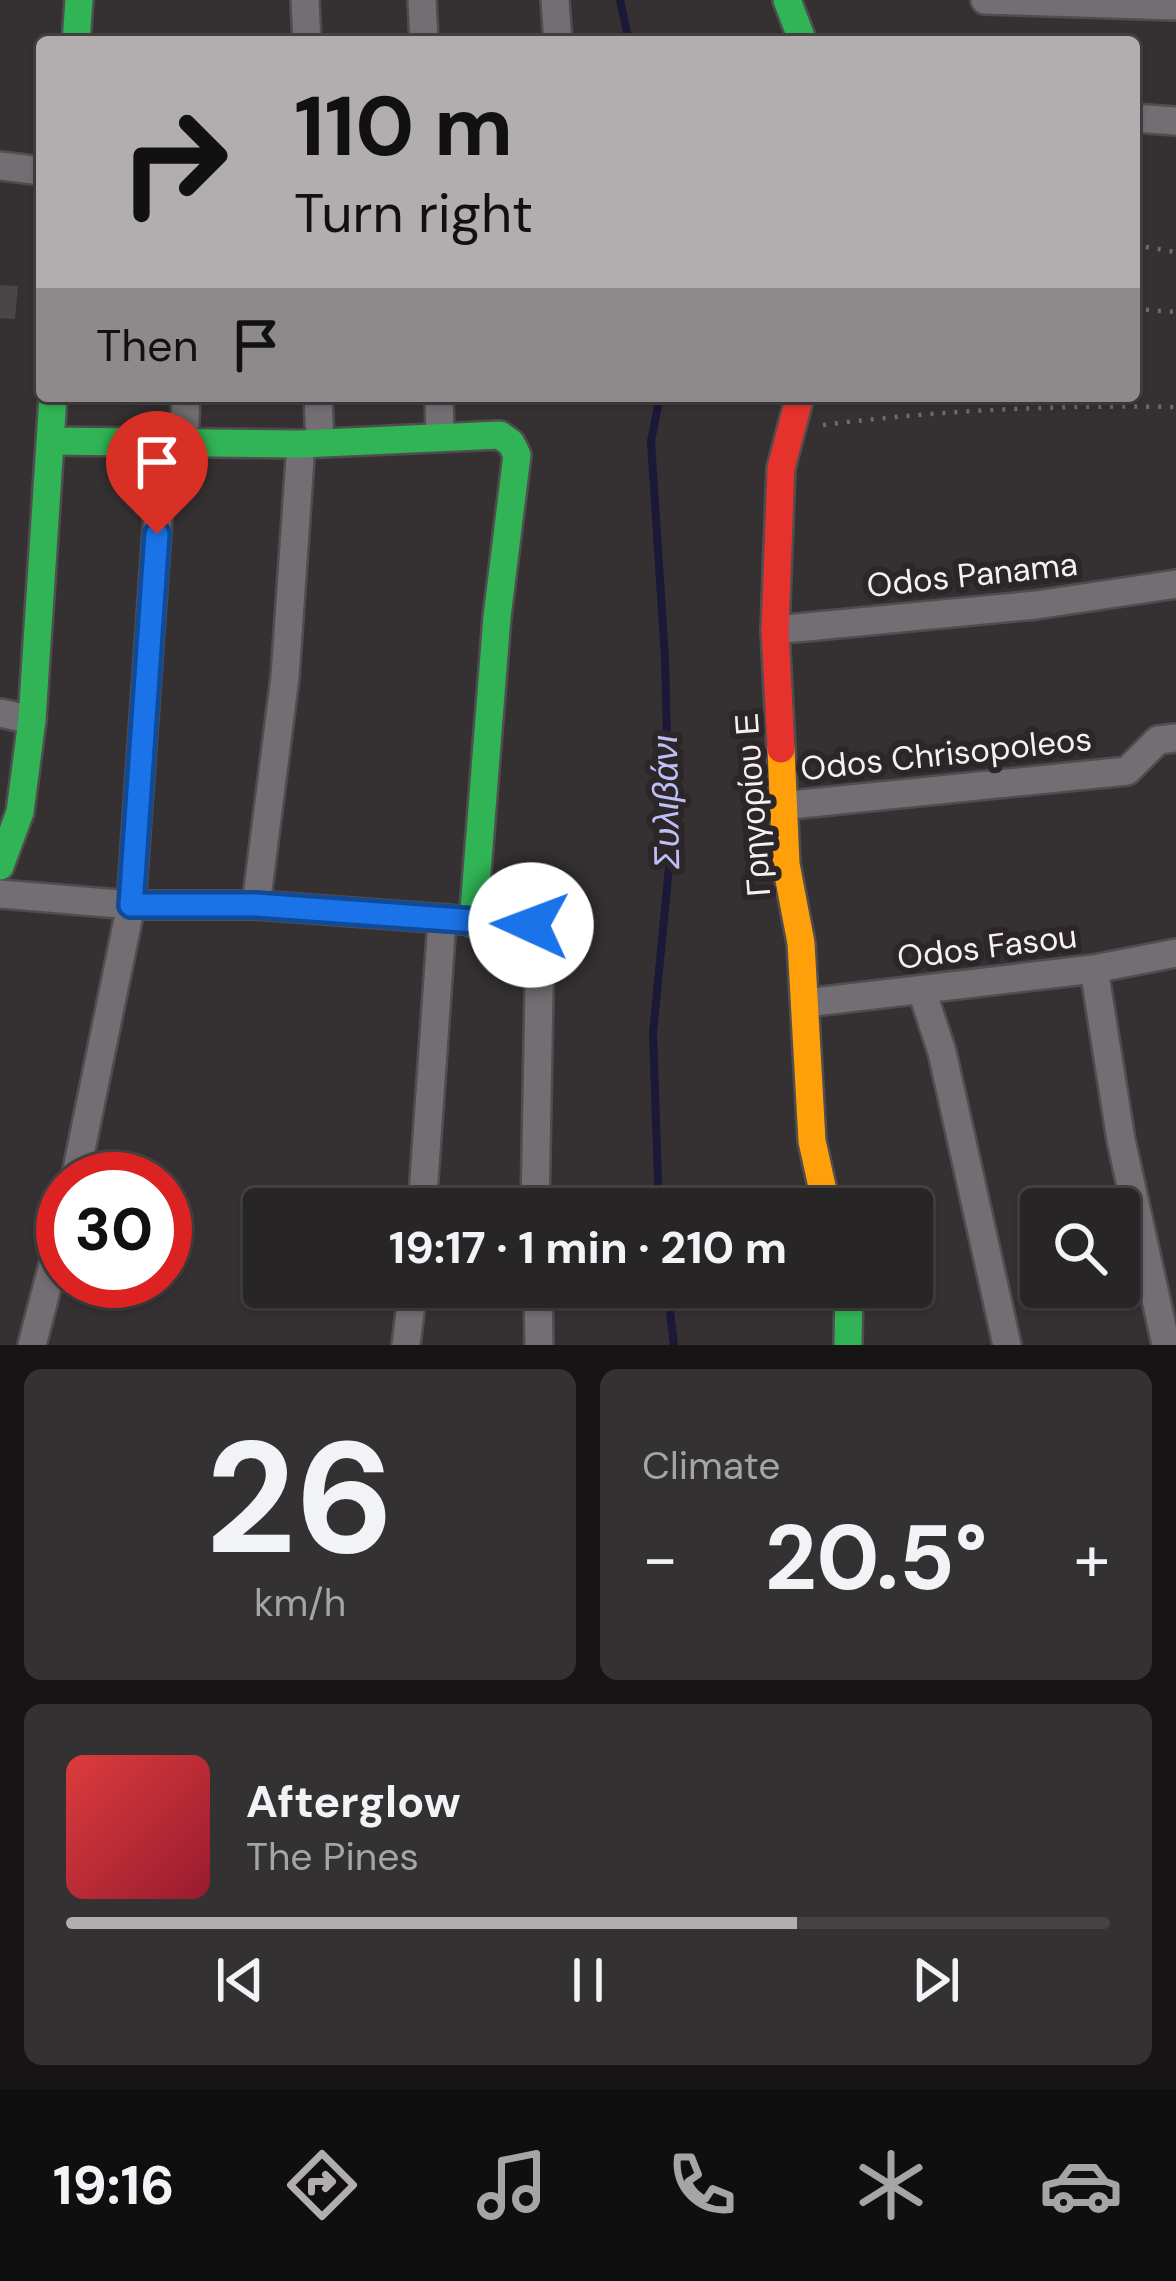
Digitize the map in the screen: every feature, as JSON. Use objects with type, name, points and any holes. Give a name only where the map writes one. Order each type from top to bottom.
[{"type":"street","points":[[76,36],[79,0]]},
{"type":"street","points":[[305,0],[307,36]]},
{"type":"street","points":[[422,0],[424,36]]},
{"type":"street","points":[[555,0],[557,36]]},
{"type":"street","points":[[787,0],[800,36]]},
{"type":"street","points":[[985,0],[1176,6]]},
{"type":"street","points":[[1140,118],[1176,121]]},
{"type":"street","points":[[0,166],[36,169]]},
{"type":"street","points":[[0,866],[20,812],[32,719],[53,402]]},
{"type":"street","points":[[81,1152],[131,905],[173,444],[184,402]]},
{"type":"street","points":[[256,905],[317,402]]},
{"type":"street","points":[[439,402],[440,437]]},
{"type":"street","name":"Γρηγορίου Ε","points":[[798,402],[779,489],[775,630],[786,864],[801,943],[812,1141],[822,1188]]},
{"type":"street","points":[[50,441],[310,443],[500,435],[511,443],[517,455],[497,617],[473,923]]},
{"type":"street","name":"Odos Panama","points":[[775,630],[1036,605],[1176,584]]},
{"type":"street","points":[[0,713],[32,719]]},
{"type":"street","name":"Odos Chrisopoleos","points":[[782,806],[1127,771],[1158,740],[1176,738]]},
{"type":"street","points":[[0,894],[131,905],[256,905],[531,925],[540,936],[536,1188]]},
{"type":"street","points":[[423,1188],[442,921]]},
{"type":"street","name":"Odos Fasou","points":[[806,1003],[1094,969],[1176,953]]},
{"type":"street","points":[[1094,969],[1120,1140],[1166,1345]]},
{"type":"street","points":[[922,991],[942,1052],[1007,1345]]},
{"type":"street","points":[[32,1345],[42,1308]]},
{"type":"street","points":[[406,1345],[410,1308]]},
{"type":"street","points":[[538,1308],[539,1345]]},
{"type":"street","points":[[848,1345],[849,1308]]},
{"type":"path","points":[[1140,246],[1176,252]]},
{"type":"path","points":[[1140,309],[1176,312]]},
{"type":"path","points":[[790,429],[955,410],[1176,407]]},
{"type":"building","points":[[0,285],[18,286],[15,319],[0,318]]},
{"type":"waterway","name":"Συλιβάνι","points":[[620,0],[628,36]]},
{"type":"waterway","name":"Συλιβάνι","points":[[658,1188],[653,1033],[670,857],[665,658],[651,441],[659,402]]},
{"type":"waterway","name":"Συλιβάνι","points":[[670,1308],[674,1345]]},
{"type":"traffic: fast","points":[[76,36],[79,0]]},
{"type":"traffic: fast","points":[[787,0],[801,36]]},
{"type":"traffic: fast","points":[[0,866],[20,812],[32,720],[53,402]]},
{"type":"traffic: fast","points":[[50,441],[301,444],[500,435],[511,443],[517,455],[497,617],[473,923]]},
{"type":"traffic: fast","points":[[848,1345],[849,1308]]},
{"type":"traffic: slow","points":[[781,749],[786,864],[801,943],[812,1141],[822,1188]]},
{"type":"traffic: jam","points":[[781,749],[775,630],[781,468],[798,402]]},
{"type":"route","points":[[157,534],[131,905],[256,905],[531,925]]}]
